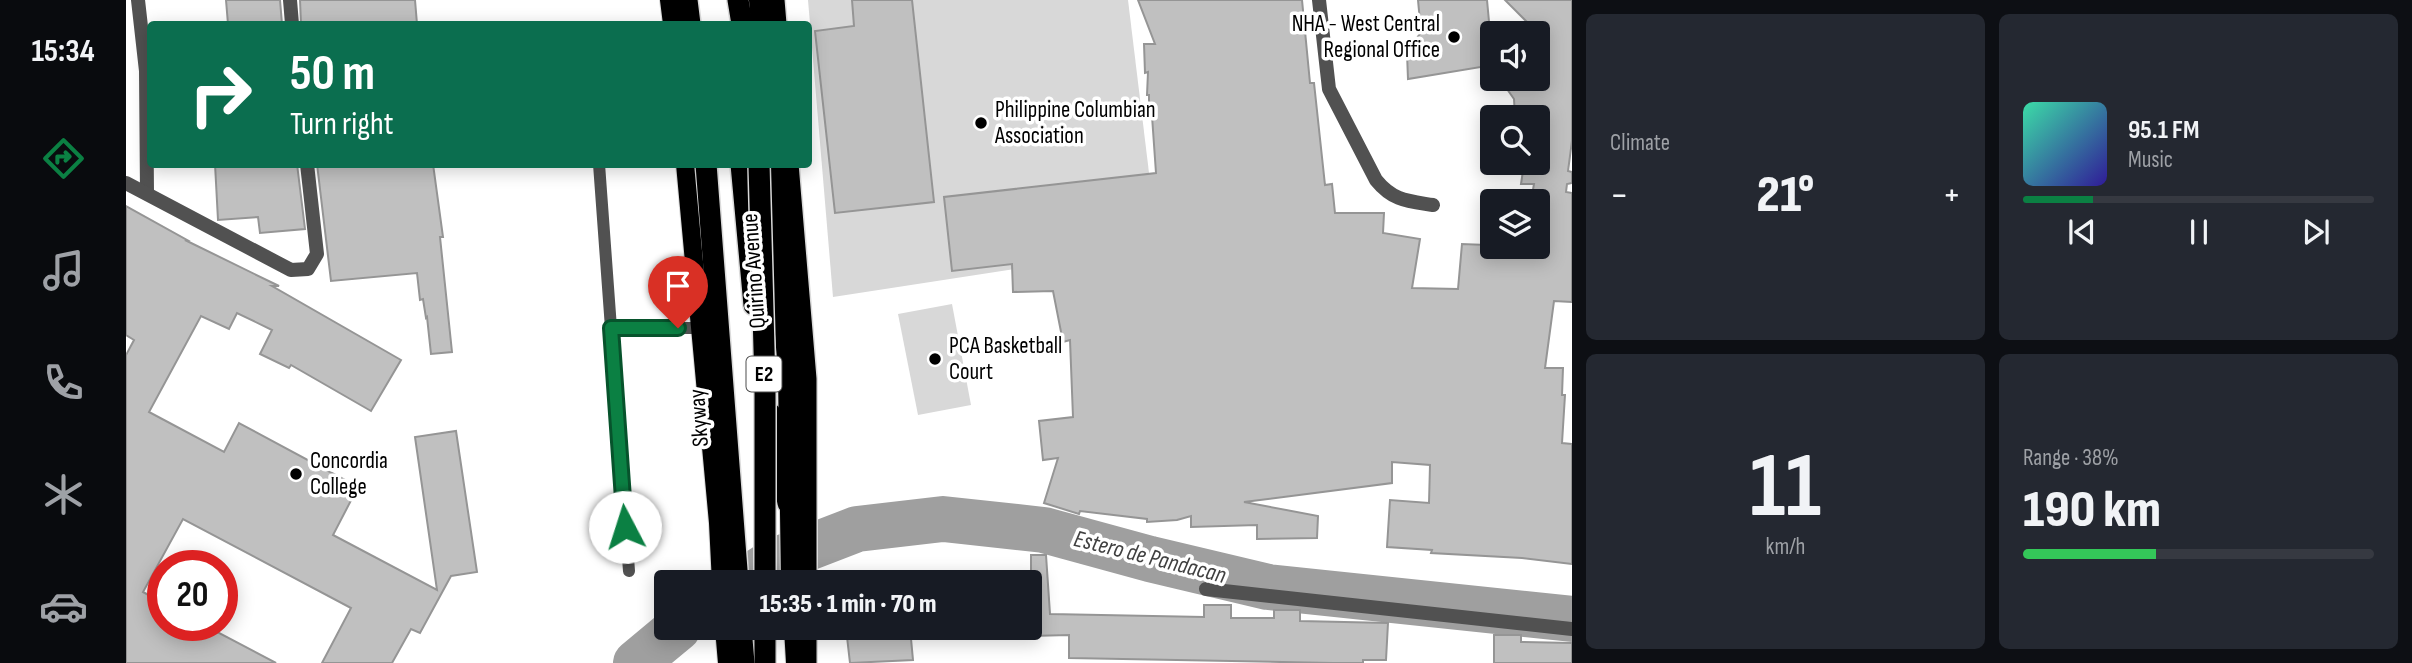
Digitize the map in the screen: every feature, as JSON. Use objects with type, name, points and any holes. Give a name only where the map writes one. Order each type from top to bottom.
[{"type":"highway","points":[[687,0],[690,21]]},
{"type":"highway","points":[[726,0],[728,21]]},
{"type":"highway","points":[[738,0],[742,21]]},
{"type":"highway","points":[[774,0],[776,21]]},
{"type":"highway","name":"Skyway","points":[[706,168],[737,570]]},
{"type":"highway","points":[[741,168],[758,354],[788,503]]},
{"type":"highway","name":"E2","points":[[759,168],[764,321],[765,570]]},
{"type":"highway","points":[[788,168],[806,379],[806,570]]},
{"type":"highway","points":[[736,640],[745,663]]},
{"type":"highway","points":[[765,640],[765,663]]},
{"type":"highway","points":[[806,640],[806,663]]},
{"type":"main road","points":[[669,0],[671,21]]},
{"type":"main road","points":[[758,0],[760,21]]},
{"type":"main road","points":[[685,168],[721,570]]},
{"type":"main road","name":"Quirino Avenue","points":[[771,168],[787,373],[790,570]]},
{"type":"main road","points":[[727,663],[731,640]]},
{"type":"main road","points":[[794,640],[796,663]]},
{"type":"street","points":[[138,0],[146,71],[147,193]]},
{"type":"street","points":[[290,0],[292,21]]},
{"type":"street","points":[[1319,0],[1329,89],[1376,180],[1384,190],[1398,199],[1433,205]]},
{"type":"street","points":[[126,183],[291,270],[308,269],[317,254],[307,168]]},
{"type":"street","points":[[1206,589],[1572,629]]},
{"type":"lane","points":[[599,168],[629,571]]},
{"type":"lane","points":[[611,328],[700,328]]},
{"type":"shaded area","name":"Philippine Columbian Association","points":[[808,0],[1128,0],[1158,247],[833,297],[812,21],[810,21]]},
{"type":"shaded area","name":"PCA Basketball Court","points":[[952,304],[971,405],[918,415],[898,314]]},
{"type":"building","points":[[226,0],[280,0],[282,21],[228,21]]},
{"type":"building","points":[[300,0],[415,0],[417,21],[301,21]]},
{"type":"building","points":[[852,0],[912,0],[934,202],[835,213],[815,31],[854,26]]},
{"type":"building","points":[[1138,0],[1302,0],[1310,83],[1314,83],[1325,185],[1332,184],[1335,213],[1384,213],[1383,233],[1420,239],[1412,288],[1458,289],[1462,244],[1480,245],[1480,259],[1550,259],[1550,189],[1533,189],[1534,184],[1521,184],[1522,175],[1550,175],[1550,105],[1514,105],[1508,91],[1550,91],[1550,21],[1526,21],[1505,0],[1572,0],[1572,141],[1568,171],[1572,172],[1572,183],[1567,184],[1566,192],[1572,193],[1572,302],[1554,301],[1545,368],[1563,368],[1562,395],[1565,395],[1562,443],[1572,444],[1572,564],[1387,547],[1390,500],[1429,503],[1430,465],[1392,462],[1392,483],[1244,502],[1318,516],[1317,538],[1257,539],[1257,525],[1191,527],[1191,516],[1147,522],[1147,519],[1080,511],[1079,514],[1044,503],[1058,458],[1043,460],[1039,421],[1073,417],[1070,340],[1063,342],[1053,291],[1013,292],[1012,264],[952,271],[944,197],[1156,173],[1144,44],[1155,44]]},
{"type":"building","name":"NHA - West Central Regional Office","points":[[1418,0],[1487,0],[1489,21],[1480,21],[1480,67],[1408,79],[1407,53],[1421,32]]},
{"type":"building","points":[[215,168],[297,168],[305,229],[260,233],[258,217],[218,220]]},
{"type":"building","points":[[317,168],[434,168],[443,237],[440,237],[452,352],[431,354],[427,317],[423,299],[420,300],[417,273],[331,281]]},
{"type":"building","points":[[126,206],[185,240],[279,286],[272,286],[401,360],[371,411],[291,365],[289,368],[260,354],[272,330],[237,313],[229,329],[201,316],[149,412],[224,452],[239,423],[358,487],[333,535],[437,590],[415,437],[456,431],[477,572],[451,576],[420,633],[411,629],[392,663],[322,663],[351,608],[183,519],[166,550],[147,550],[147,585],[143,592],[147,594],[147,641],[234,641],[276,663],[126,663],[126,355],[134,340],[126,335]]},
{"type":"building","points":[[1031,555],[1046,555],[1050,614],[1204,617],[1204,605],[1231,605],[1231,618],[1274,618],[1274,610],[1300,610],[1300,621],[1388,623],[1386,660],[1333,663],[1069,658],[1069,635],[1042,636],[1042,570],[1031,570]]},
{"type":"building","points":[[1494,635],[1521,635],[1521,642],[1572,643],[1572,663],[1494,663]]},
{"type":"building","points":[[847,640],[911,640],[913,660],[850,663]]},
{"type":"waterway","name":"Estero de Pandacan","points":[[760,570],[774,561],[857,529],[943,519],[1044,530],[1268,587],[1572,619]]},
{"type":"waterway","name":"Estero de Pandacan","points":[[636,663],[664,640]]},
{"type":"place","name":"NHA - West Central Regional Office","points":[[1454,37]]},
{"type":"place","name":"Philippine Columbian Association","points":[[981,123]]},
{"type":"place","name":"PCA Basketball Court","points":[[935,359]]},
{"type":"place","name":"Concordia College","points":[[296,474]]},
{"type":"route","points":[[625,527],[611,328],[678,328]]}]
